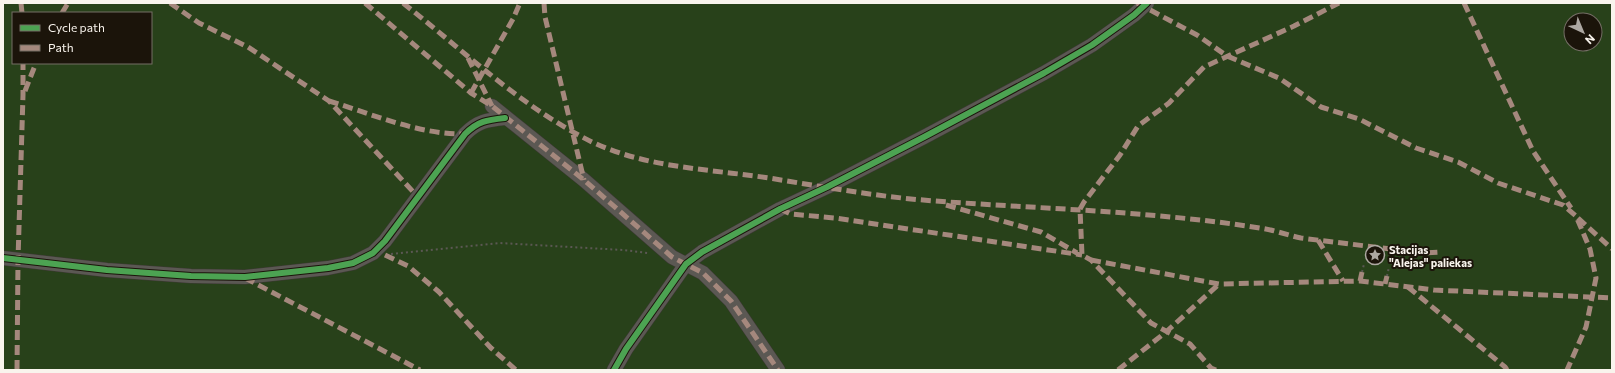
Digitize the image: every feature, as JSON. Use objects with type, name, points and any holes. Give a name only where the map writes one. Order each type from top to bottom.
[{"type":"street","points":[[614,370],[626,349],[686,264],[702,252],[774,212],[827,188],[1044,73],[1092,45],[1134,15],[1147,3]]},
{"type":"street","points":[[492,106],[505,118],[584,180],[672,257],[703,273],[732,301],[778,370]]},
{"type":"street","points":[[3,258],[107,270],[191,276],[245,277],[328,268],[354,263],[366,257],[385,241],[472,126],[484,120],[505,118]]},
{"type":"path","points":[[366,257],[402,252],[500,244],[623,250],[672,257]]},
{"type":"path","points":[[1362,272],[1364,264]]},
{"type":"path","points":[[1387,276],[1389,268]]},
{"type":"green space","points":[[3,3],[1612,3],[1612,370],[3,370]]},
{"type":"marked path","points":[[21,3],[22,12]]},
{"type":"marked path","points":[[63,12],[68,3]]},
{"type":"marked path","points":[[170,3],[199,23],[248,47],[329,101],[418,197]]},
{"type":"marked path","points":[[365,3],[471,93],[492,106],[584,180],[672,257],[703,273],[731,301],[778,370]]},
{"type":"marked path","points":[[403,3],[494,77],[541,112],[592,142],[613,151],[634,157],[679,166],[893,197],[1138,214],[1219,222],[1260,228],[1301,238],[1423,253],[1442,252]]},
{"type":"marked path","points":[[471,93],[513,19],[520,3]]},
{"type":"marked path","points":[[544,3],[545,17],[584,180]]},
{"type":"marked path","points":[[1137,3],[1197,35],[1227,56],[1279,78],[1321,107],[1359,119],[1416,148],[1458,162],[1498,183],[1563,205],[1576,216],[1590,249],[1596,278],[1586,327],[1567,370]]},
{"type":"marked path","points":[[1216,370],[1211,368],[1190,344],[1151,323],[1091,260],[1082,255],[1080,209],[1120,155],[1138,126],[1169,103],[1204,67],[1294,26],[1339,3]]},
{"type":"marked path","points":[[1464,3],[1533,151],[1571,208]]},
{"type":"marked path","points":[[468,58],[492,106]]},
{"type":"marked path","points":[[17,370],[23,64]]},
{"type":"marked path","points":[[25,91],[36,64]]},
{"type":"marked path","points":[[329,101],[396,123],[431,131],[465,134]]},
{"type":"marked path","points":[[946,205],[1041,232],[1077,253]]},
{"type":"marked path","points":[[780,209],[791,214],[835,218],[1082,255]]},
{"type":"marked path","points":[[1578,218],[1612,249]]},
{"type":"marked path","points":[[1318,240],[1343,281]]},
{"type":"marked path","points":[[385,255],[408,266],[439,292],[491,348],[516,370]]},
{"type":"marked path","points":[[1091,260],[1219,284],[1360,281],[1434,290],[1612,298]]},
{"type":"marked path","points":[[1360,281],[1362,272]]},
{"type":"marked path","points":[[1385,284],[1387,276]]},
{"type":"marked path","points":[[245,278],[420,370]]},
{"type":"marked path","points":[[1118,370],[1166,332],[1219,284]]},
{"type":"marked path","points":[[1408,287],[1507,370]]},
{"type":"cycle path","points":[[614,370],[626,349],[686,264],[702,252],[780,209],[827,187],[1044,73],[1092,45],[1134,15],[1147,3]]},
{"type":"cycle path","points":[[3,258],[107,270],[191,276],[245,277],[328,268],[353,263],[373,253],[385,241],[465,134],[474,126],[483,122],[505,118]]},
{"type":"place","name":"Stacijas \"Alejas\" paliekas","points":[[1375,255]]}]
